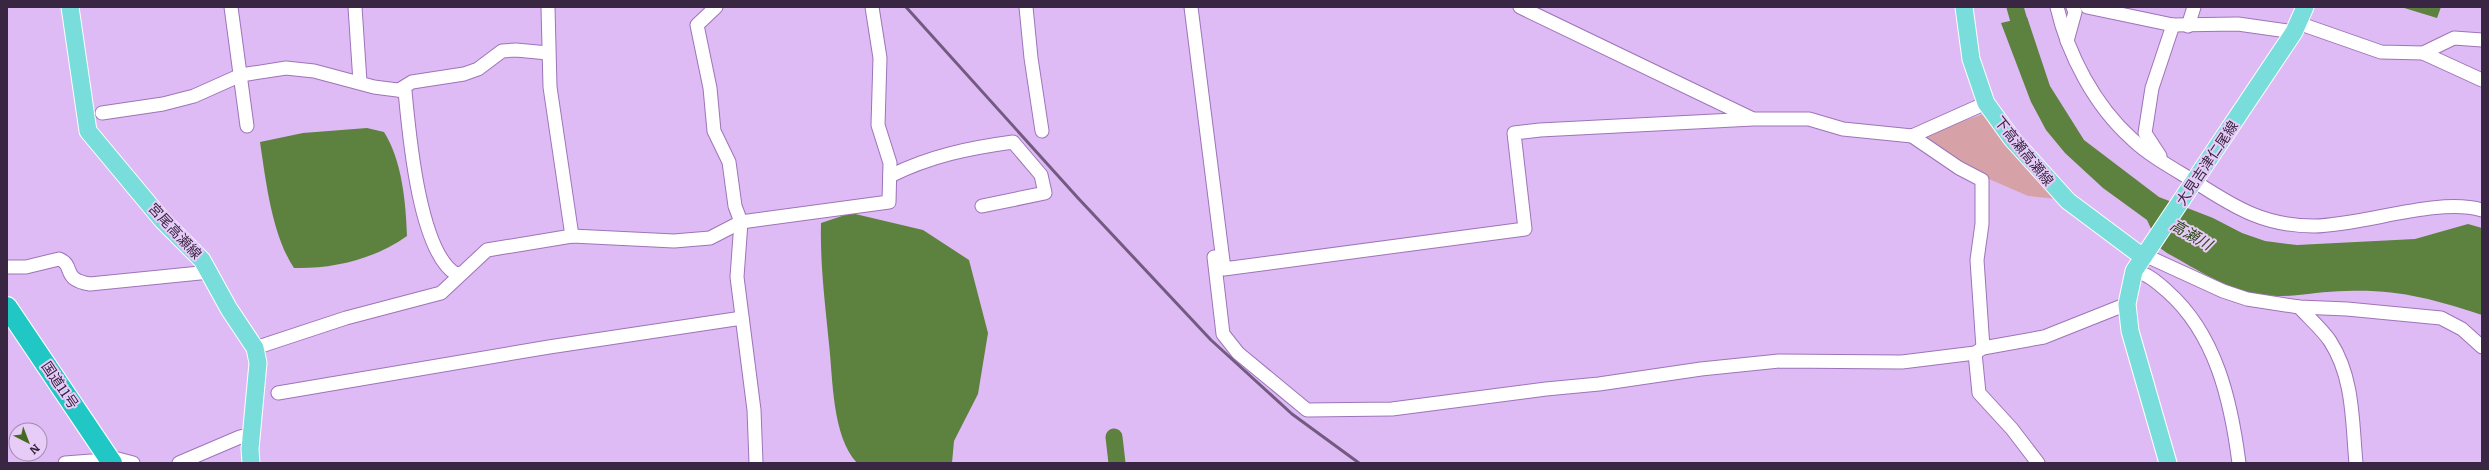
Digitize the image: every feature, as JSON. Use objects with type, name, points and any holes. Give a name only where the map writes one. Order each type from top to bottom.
[{"type":"highway","name":"国道11号","points":[[7,307],[111,461]]},
{"type":"main road","name":"宮尾高瀬線","points":[[70,7],[88,131],[163,221],[195,252],[210,272],[229,309],[255,348],[258,363],[250,449],[251,463]]},
{"type":"main road","name":"下高瀬高瀬線","points":[[1964,7],[1971,59],[1986,103],[2012,138],[2068,201],[2143,257]]},
{"type":"main road","name":"大見吉津仁尾線","points":[[2168,463],[2133,343],[2127,304],[2134,271],[2195,182],[2296,28],[2305,7]]},
{"type":"street","points":[[230,7],[241,75],[247,126]]},
{"type":"street","points":[[355,7],[360,82]]},
{"type":"street","points":[[548,7],[550,87],[572,236]]},
{"type":"street","points":[[716,7],[697,25],[710,88],[714,131],[729,162],[735,206],[741,222],[737,277],[754,410],[756,463]]},
{"type":"street","points":[[255,348],[346,318],[441,293],[487,250],[572,236],[588,239],[674,241],[710,238],[741,222],[889,202],[890,163],[878,125],[880,58],[872,7]]},
{"type":"street","points":[[1026,7],[1031,58],[1042,131]]},
{"type":"street","points":[[1191,7],[1224,269],[1525,229],[1514,133],[1540,130],[1753,119],[1809,119],[1843,129],[1912,136],[1959,168],[1982,180],[1982,224],[1977,260],[1979,393],[2012,429],[2038,463]]},
{"type":"street","points":[[1520,7],[1753,119]]},
{"type":"street","points":[[2057,7],[2067,41],[2099,100],[2114,121],[2133,140],[2237,209],[2261,219],[2286,224],[2315,226],[2354,222],[2438,207],[2462,206],[2482,210]]},
{"type":"street","points":[[2067,41],[2075,12],[2073,7]]},
{"type":"street","points":[[2087,7],[2173,25],[2188,26],[2238,24],[2296,28],[2381,52],[2423,53],[2482,80]]},
{"type":"street","points":[[2188,26],[2194,7]]},
{"type":"street","points":[[2164,162],[2144,133],[2152,88],[2173,25]]},
{"type":"street","points":[[2423,53],[2454,38],[2482,40]]},
{"type":"street","points":[[399,90],[412,82],[456,75],[478,69],[502,52],[516,50],[548,53]]},
{"type":"street","points":[[102,113],[164,104],[194,96],[241,75],[286,68],[314,71],[360,82],[374,87],[404,91],[410,142],[425,220],[430,236],[450,271],[456,274],[461,273]]},
{"type":"street","points":[[1912,136],[1986,103]]},
{"type":"street","points":[[890,176],[917,162],[958,150],[1012,142],[1041,175],[1046,193],[982,206]]},
{"type":"street","points":[[1214,257],[1223,334],[1238,353],[1307,410],[1407,408],[1546,389],[1599,384],[1701,369],[1779,362],[1902,362],[1979,351],[2044,336],[2127,304]]},
{"type":"street","points":[[2143,257],[2151,258],[2223,291],[2247,299],[2299,307],[2347,309],[2441,318],[2462,329],[2482,347]]},
{"type":"street","points":[[7,267],[26,267],[58,260],[66,266],[71,278],[77,282],[90,284],[210,272]]},
{"type":"street","points":[[2134,271],[2142,273],[2177,299],[2196,323],[2214,358],[2224,386],[2239,463]]},
{"type":"street","points":[[2299,307],[2329,340],[2343,367],[2353,410],[2352,428],[2356,463]]},
{"type":"street","points":[[278,393],[549,347],[742,318]]},
{"type":"street","points":[[179,463],[240,437],[252,434]]},
{"type":"street","points":[[64,463],[111,461],[133,463]]},
{"type":"shaded area","points":[[1989,112],[2057,199],[2028,196],[1982,176],[1921,136]]},
{"type":"water","points":[[2401,7],[2441,7],[2437,18]]},
{"type":"water","points":[[2027,17],[2050,86],[2084,140],[2159,197],[2213,218],[2242,233],[2265,241],[2297,245],[2415,239],[2468,224],[2482,228],[2482,315],[2447,304],[2399,293],[2335,291],[2282,296],[2261,295],[2236,289],[2224,284],[2167,253],[2160,248],[2147,220],[2103,188],[2065,153],[2046,130],[2031,102],[2001,23]]},
{"type":"water","points":[[367,128],[384,132],[395,155],[402,182],[406,210],[407,236],[381,251],[353,261],[324,267],[294,268],[286,255],[275,224],[260,142],[303,133]]},
{"type":"water","points":[[851,213],[923,230],[969,260],[988,333],[978,394],[954,441],[952,463],[857,463],[849,452],[843,438],[838,423],[833,390],[822,269],[821,223]]},
{"type":"waterway","name":"高瀬川","points":[[2015,7],[2025,42]]},
{"type":"waterway","points":[[1114,437],[1117,463]]},
{"type":"railway","points":[[906,7],[1078,198],[1211,340],[1292,414],[1359,463]]}]
